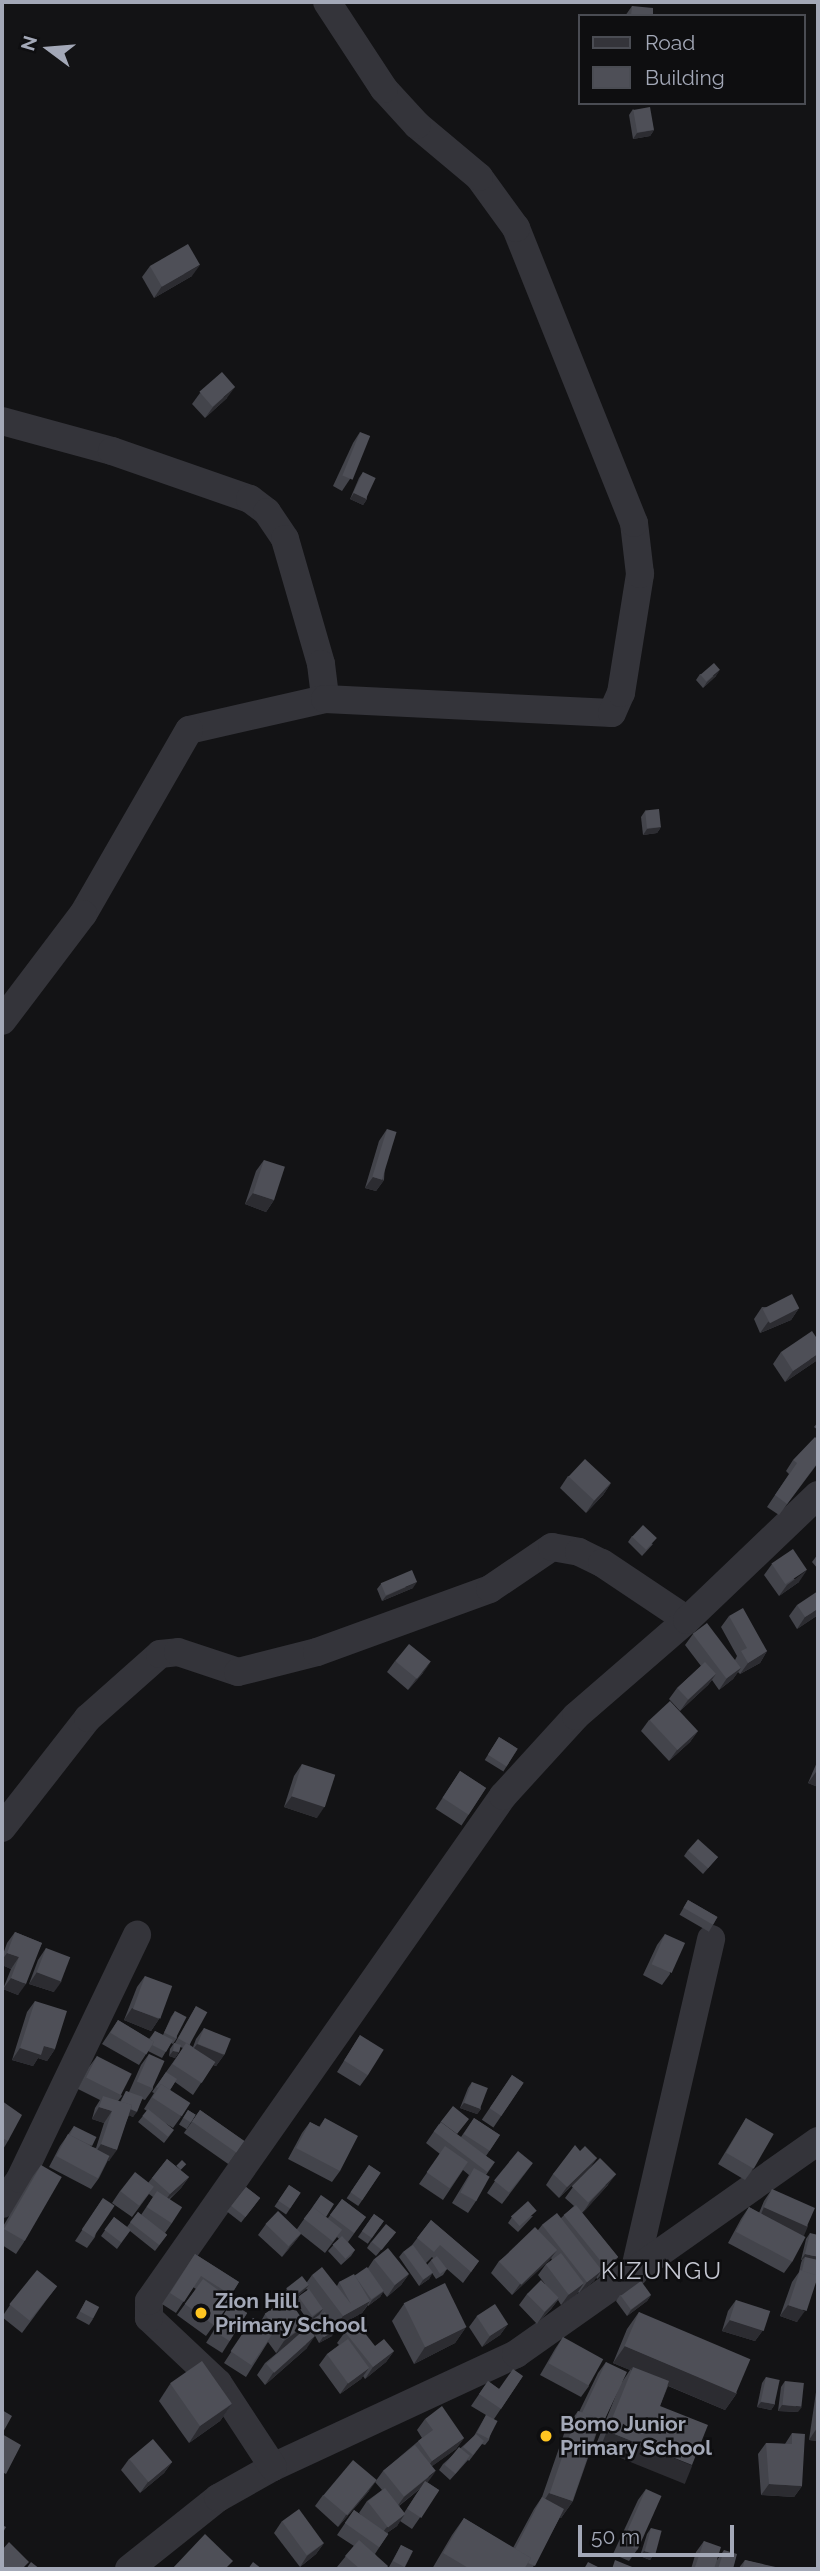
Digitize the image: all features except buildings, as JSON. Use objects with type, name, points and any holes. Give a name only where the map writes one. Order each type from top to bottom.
[{"type":"street","points":[[2,1021],[83,914],[189,730],[325,699],[612,713],[621,693],[640,574],[634,523],[516,228],[479,177],[417,125],[384,89],[327,2]]},
{"type":"street","points":[[2,421],[113,451],[250,499],[267,512],[285,539],[318,652],[325,699]]},
{"type":"street","points":[[273,2467],[233,2401],[189,2352],[149,2318],[149,2301],[503,1796],[576,1716],[687,1620],[818,1495]]},
{"type":"street","points":[[2,1828],[88,1718],[160,1654],[178,1652],[239,1672],[317,1652],[490,1589],[552,1547],[579,1552],[602,1563],[687,1620]]},
{"type":"street","points":[[2,2204],[20,2179],[137,1935]]},
{"type":"street","points":[[634,2273],[711,1939]]},
{"type":"street","points":[[129,2569],[218,2498],[273,2467],[478,2375],[634,2273],[795,2153],[818,2141]]},
{"type":"place","name":"Zion Hill Primary School","points":[[201,2313]]},
{"type":"place","name":"Bomo Junior Primary School","points":[[546,2436]]},
{"type":"district","name":"KIZUNGU","points":[[662,2271]]}]
